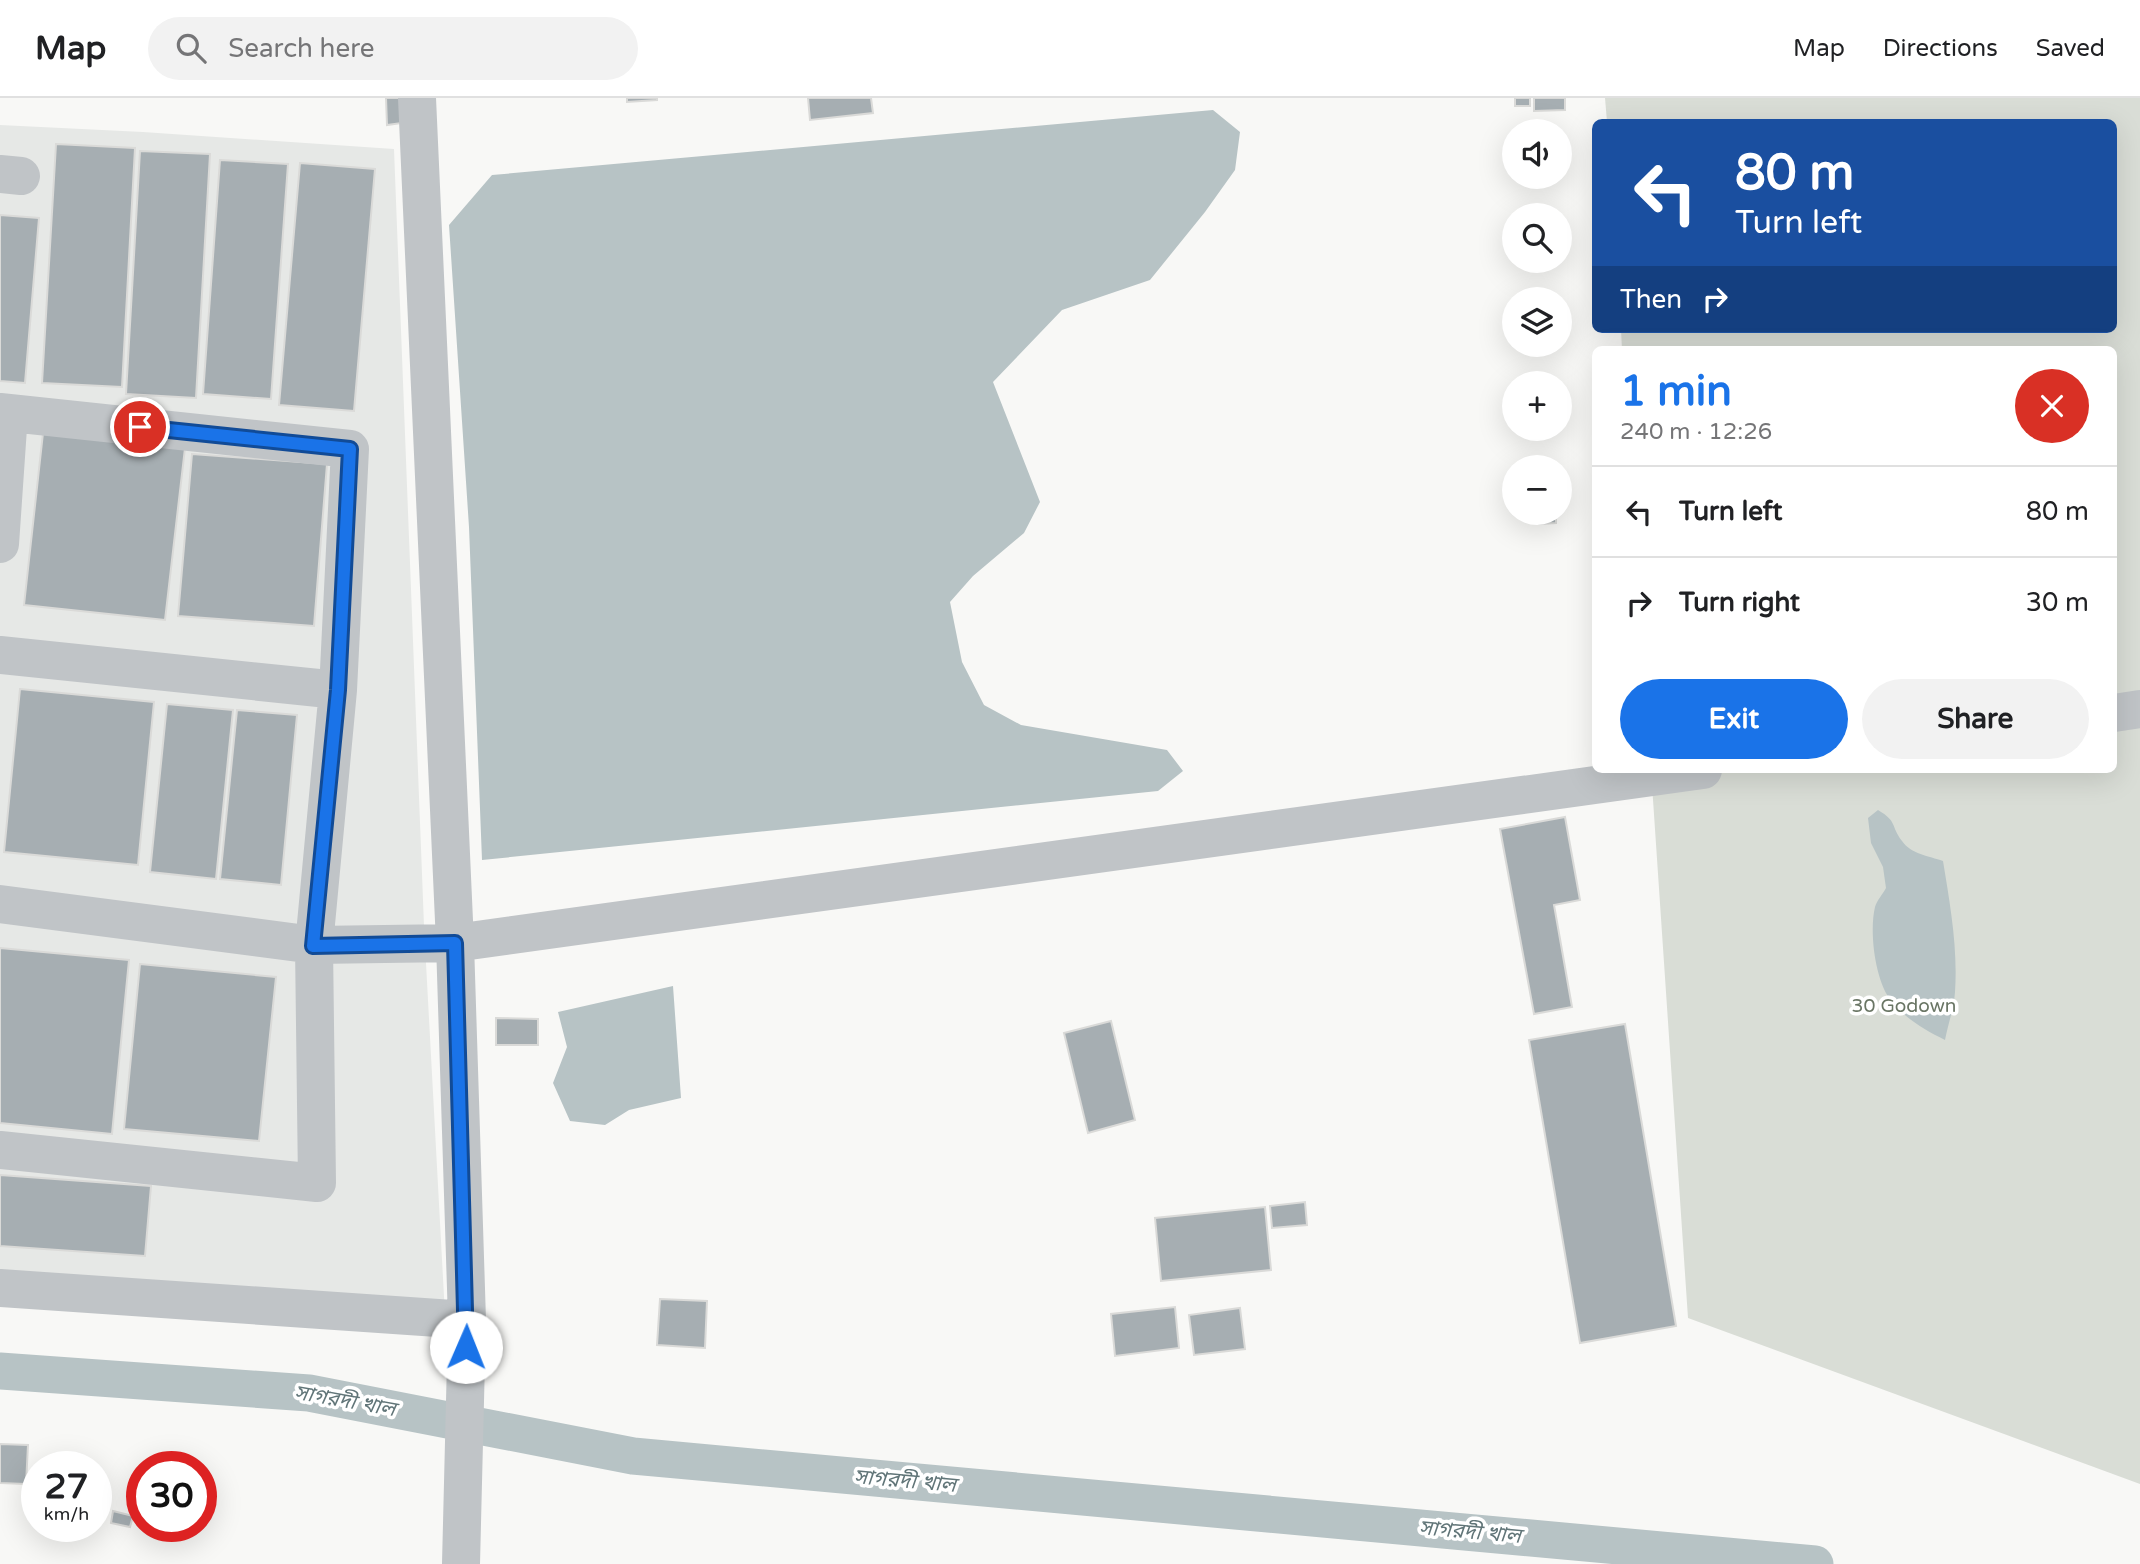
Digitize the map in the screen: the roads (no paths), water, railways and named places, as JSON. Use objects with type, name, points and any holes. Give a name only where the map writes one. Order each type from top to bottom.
[{"type":"street","points":[[417,98],[455,943],[466,1333],[461,1564]]},
{"type":"street","points":[[0,544],[5,413],[350,449],[338,690],[313,946],[317,1183],[0,1150]]},
{"type":"street","points":[[0,655],[338,690]]},
{"type":"street","points":[[2117,713],[2140,709]]},
{"type":"street","points":[[0,904],[313,946],[455,943],[1681,773]]},
{"type":"street","points":[[0,1288],[466,1333]]},
{"type":"waterway","name":"সাগরদী খাল","points":[[0,1371],[309,1393],[633,1456],[1815,1564]]},
{"type":"park label","name":"30 Godown","points":[[1904,1006]]}]
